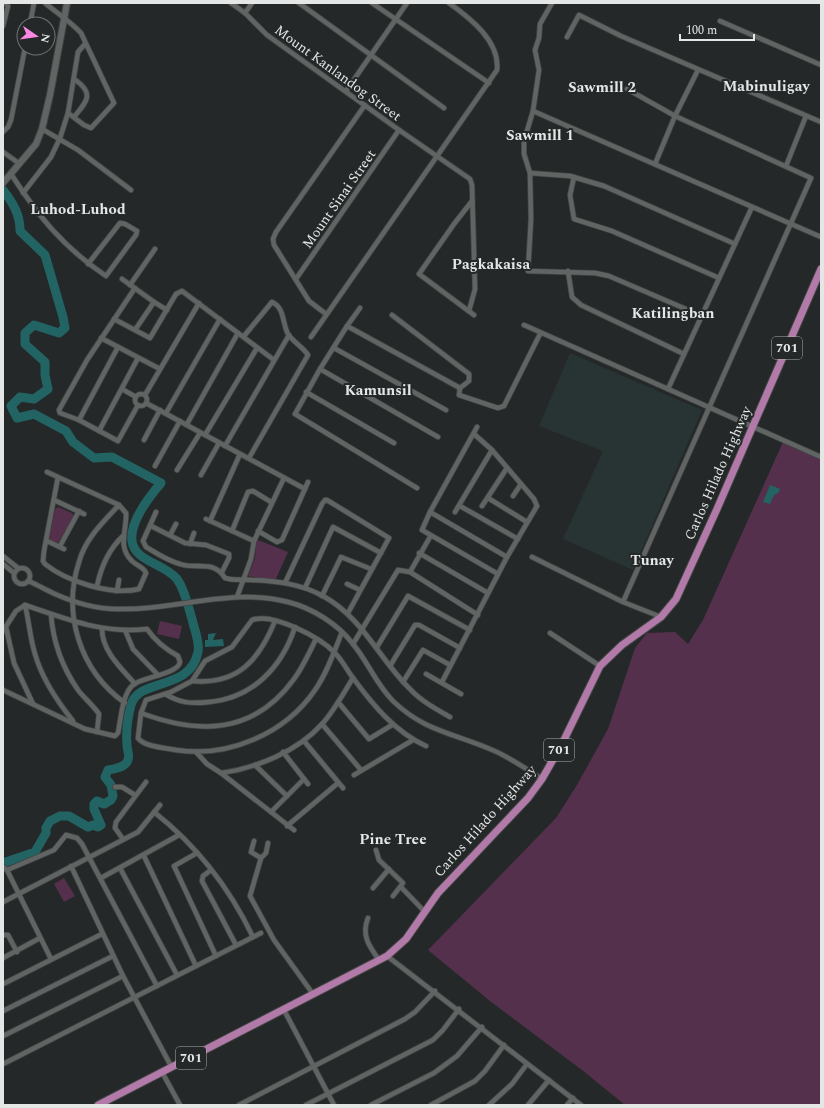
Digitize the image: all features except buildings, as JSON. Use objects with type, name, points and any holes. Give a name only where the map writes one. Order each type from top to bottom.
[{"type":"main road","name":"Carlos Hilado Highway","points":[[98,1105],[387,956],[406,939],[424,911],[473,854],[528,798],[542,779],[562,744],[600,666],[622,644],[661,617],[676,599],[754,426],[821,269]]},
{"type":"street","points":[[3,26],[4,19],[8,13],[8,6],[5,3]]},
{"type":"street","points":[[32,16],[34,3]]},
{"type":"street","points":[[45,3],[64,20],[75,26],[81,33],[113,104],[91,128],[68,113]]},
{"type":"street","points":[[3,183],[36,144],[42,129],[50,95],[67,3]]},
{"type":"street","name":"Mount Kanlandog Street","points":[[231,3],[245,13],[267,35],[399,130],[470,178],[472,185],[472,201]]},
{"type":"street","points":[[245,13],[252,3]]},
{"type":"street","points":[[299,3],[444,108]]},
{"type":"street","points":[[372,3],[489,83]]},
{"type":"street","points":[[346,91],[407,3]]},
{"type":"street","points":[[311,337],[436,156],[494,76],[497,65],[489,42],[483,31],[471,18],[449,3]]},
{"type":"street","points":[[552,3],[540,24],[539,38],[535,50],[539,70],[533,110],[524,141],[524,154],[530,173],[531,218],[528,270],[568,271],[595,273],[609,276],[702,316]]},
{"type":"street","points":[[567,38],[579,15],[621,36],[821,122]]},
{"type":"street","points":[[720,21],[821,65]]},
{"type":"street","points":[[23,193],[47,162],[60,138],[68,113],[78,52],[85,44]]},
{"type":"street","points":[[3,132],[8,127],[11,120],[23,56]]},
{"type":"street","points":[[655,164],[675,116],[698,70]]},
{"type":"street","points":[[74,79],[86,90],[87,99],[85,106],[74,117]]},
{"type":"street","points":[[623,602],[812,178],[675,116],[627,89]]},
{"type":"street","points":[[326,314],[308,301],[274,246],[273,239],[276,232],[365,105]]},
{"type":"street","points":[[533,110],[821,237]]},
{"type":"street","points":[[786,166],[806,116]]},
{"type":"street","points":[[42,129],[60,138],[78,150],[131,190]]},
{"type":"street","name":"Mount Sinai Street","points":[[296,280],[399,130]]},
{"type":"street","points":[[3,152],[20,164]]},
{"type":"street","points":[[530,173],[574,177],[604,186],[735,244]]},
{"type":"street","points":[[10,174],[61,241],[88,264],[106,276],[136,235],[136,231],[125,224],[120,223],[88,264]]},
{"type":"street","points":[[574,177],[570,195],[574,219],[612,231],[719,278]]},
{"type":"street","points":[[469,311],[475,289],[472,201]]},
{"type":"street","points":[[472,201],[419,274],[474,315]]},
{"type":"street","points":[[668,389],[752,207]]},
{"type":"street","points":[[130,285],[155,249]]},
{"type":"street","points":[[568,271],[572,297],[581,305],[684,354]]},
{"type":"street","points":[[122,279],[167,310]]},
{"type":"street","points":[[135,288],[101,338],[59,410],[60,413],[79,420],[118,441],[138,405]]},
{"type":"street","points":[[114,319],[150,338],[176,294],[182,291],[244,336],[257,348],[274,360]]},
{"type":"street","points":[[135,330],[154,302]]},
{"type":"street","points":[[244,336],[267,305],[272,302],[277,304],[281,309],[288,335],[307,353],[307,357],[249,458]]},
{"type":"street","points":[[146,403],[147,399],[145,395],[199,303]]},
{"type":"street","points":[[360,308],[306,392],[295,412],[296,416],[417,488]]},
{"type":"street","points":[[392,315],[469,374],[468,381],[460,388],[459,395],[502,408],[540,334]]},
{"type":"street","points":[[166,413],[220,319]]},
{"type":"street","points":[[348,326],[460,388]]},
{"type":"street","points":[[524,326],[709,408],[754,426],[821,457]]},
{"type":"street","points":[[187,424],[238,333]]},
{"type":"street","points":[[225,446],[288,335]]},
{"type":"street","points":[[101,338],[160,369]]},
{"type":"street","points":[[79,420],[118,347]]},
{"type":"street","points":[[177,470],[257,348]]},
{"type":"street","points":[[334,348],[446,410]]},
{"type":"street","points":[[99,432],[138,358]]},
{"type":"street","points":[[320,369],[438,437]]},
{"type":"street","points":[[122,389],[136,396],[140,394],[145,395]]},
{"type":"street","points":[[306,392],[394,443]]},
{"type":"street","points":[[136,396],[135,401],[138,405]]},
{"type":"street","points":[[138,405],[144,406],[146,403]]},
{"type":"street","points":[[146,403],[305,489]]},
{"type":"street","points":[[144,440],[160,410]]},
{"type":"street","points":[[155,466],[180,421]]},
{"type":"street","points":[[477,427],[422,528],[423,532],[430,537],[498,574]]},
{"type":"street","points":[[442,682],[507,557],[537,504],[492,450],[474,434]]},
{"type":"street","points":[[201,475],[219,443]]},
{"type":"street","points":[[455,512],[460,506],[492,450]]},
{"type":"street","points":[[240,454],[208,520],[254,541]]},
{"type":"street","points":[[482,506],[507,468]]},
{"type":"street","points":[[46,472],[58,477],[119,505],[126,513],[123,536],[125,552],[132,561],[144,568],[147,576],[139,589],[117,591],[75,581],[45,564],[43,561],[44,551],[48,541],[58,477]]},
{"type":"street","points":[[237,597],[242,579],[251,559],[254,541],[271,502],[284,478]]},
{"type":"street","points":[[258,531],[277,542],[282,540],[308,482]]},
{"type":"street","points":[[513,496],[521,484]]},
{"type":"street","points":[[232,532],[248,492],[254,492],[271,502]]},
{"type":"street","points":[[488,498],[527,522]]},
{"type":"street","points":[[54,500],[84,514]]},
{"type":"street","points":[[285,583],[324,500],[387,536],[387,544],[380,553],[348,613]]},
{"type":"street","points":[[119,505],[99,526],[78,562],[72,601],[74,622],[80,647],[87,662],[112,694],[125,703]]},
{"type":"street","points":[[460,506],[518,539]]},
{"type":"street","points":[[48,541],[62,547],[79,511]]},
{"type":"street","points":[[156,512],[143,542],[146,547],[179,564],[206,565],[222,572],[226,578],[234,581],[242,579],[285,583],[304,588],[322,596],[348,613],[377,647],[403,682],[423,700],[450,717]]},
{"type":"street","points":[[430,512],[507,557]]},
{"type":"street","points":[[170,535],[176,524]]},
{"type":"street","points":[[150,526],[185,543],[206,545],[229,554],[229,558],[222,572]]},
{"type":"street","points":[[304,588],[333,527],[380,553]]},
{"type":"street","points":[[190,544],[194,533]]},
{"type":"street","points":[[97,586],[103,564],[113,545],[123,536]]},
{"type":"street","points":[[410,572],[430,537]]},
{"type":"street","points":[[420,553],[488,593]]},
{"type":"street","points":[[3,556],[18,568],[23,567],[28,570],[30,577],[28,581],[23,584],[18,583],[14,579],[14,573],[18,568]]},
{"type":"street","points":[[322,596],[341,557],[371,569]]},
{"type":"street","points":[[532,557],[623,602],[661,617]]},
{"type":"street","points":[[3,564],[14,573]]},
{"type":"street","points":[[353,644],[397,570],[410,572],[478,615]]},
{"type":"street","points":[[117,591],[120,580]]},
{"type":"street","points":[[28,581],[72,601],[116,610],[169,606],[192,601],[237,597],[266,597],[290,602],[318,614],[342,632],[353,644],[377,682],[393,701],[408,713],[430,728],[490,749],[542,779]]},
{"type":"street","points":[[347,584],[360,590]]},
{"type":"street","points":[[377,647],[408,596],[470,630]]},
{"type":"street","points":[[25,605],[31,639],[40,669],[60,706],[75,723]]},
{"type":"street","points":[[3,690],[85,729],[117,736],[128,693],[135,684],[158,674],[175,669],[180,664],[178,656],[158,643],[148,629],[102,629],[74,622],[25,605],[21,606],[16,611],[5,629],[14,663],[33,704]]},
{"type":"street","points":[[51,614],[52,631],[56,648],[67,672],[79,691],[98,714],[97,732]]},
{"type":"street","points":[[192,681],[205,660],[232,647],[252,620],[275,621],[308,632],[335,652],[353,678],[392,725],[413,740],[426,746]]},
{"type":"street","points":[[275,621],[266,642],[245,668],[222,680],[210,682],[192,681],[165,694],[146,700],[141,713],[138,735],[140,740],[163,748],[205,752],[244,743],[278,726],[291,717],[308,700],[321,680],[335,652],[342,632]]},
{"type":"street","points":[[390,666],[415,625],[419,625],[460,648]]},
{"type":"street","points":[[165,694],[184,703],[196,703],[221,701],[248,691],[264,679],[278,663],[290,645],[296,627]]},
{"type":"street","points":[[102,629],[102,637],[107,650],[135,684]]},
{"type":"street","points":[[125,630],[133,649],[158,674]]},
{"type":"street","points":[[550,633],[600,666]]},
{"type":"street","points":[[141,713],[178,725],[201,727],[219,727],[251,716],[281,695],[302,667],[316,639]]},
{"type":"street","points":[[403,682],[424,650],[450,665]]},
{"type":"street","points":[[426,674],[461,694]]},
{"type":"street","points":[[222,773],[256,765],[304,741],[322,724],[353,678]]},
{"type":"street","points":[[338,702],[369,739],[392,725]]},
{"type":"street","points":[[322,724],[361,770]]},
{"type":"street","points":[[354,775],[413,740]]},
{"type":"street","points":[[304,741],[343,788]]},
{"type":"street","points":[[196,752],[207,764],[222,773],[287,826],[294,830]]},
{"type":"street","points":[[283,752],[308,784]]},
{"type":"street","points":[[256,765],[287,796]]},
{"type":"street","points":[[271,812],[304,779]]},
{"type":"street","points":[[123,839],[115,828],[115,825],[135,795],[146,782]]},
{"type":"street","points":[[287,826],[338,783]]},
{"type":"street","points":[[115,787],[122,787],[135,795]]},
{"type":"street","points":[[3,902],[141,829],[160,805]]},
{"type":"street","points":[[154,812],[197,853],[211,870],[242,914],[253,937]]},
{"type":"street","points":[[51,959],[5,868],[54,850],[62,837],[66,835],[77,838],[82,844],[157,986]]},
{"type":"street","points":[[101,878],[144,856],[179,835]]},
{"type":"street","points":[[254,841],[251,852],[261,858]]},
{"type":"street","points":[[268,843],[266,853],[261,858],[250,896],[274,940],[313,994]]},
{"type":"street","points":[[376,850],[379,860],[402,880],[403,883],[401,887],[393,896]]},
{"type":"street","points":[[197,853],[174,866],[216,956]]},
{"type":"street","points":[[144,856],[196,966]]},
{"type":"street","points":[[71,866],[102,934],[134,998],[172,1068]]},
{"type":"street","points":[[120,868],[177,975]]},
{"type":"street","points":[[373,888],[389,869]]},
{"type":"street","points":[[211,870],[203,876],[202,881],[236,945]]},
{"type":"street","points":[[401,887],[424,911]]},
{"type":"street","points":[[368,918],[364,930],[365,936],[379,960]]},
{"type":"street","points":[[3,1064],[261,933]]},
{"type":"street","points":[[3,984],[102,934]]},
{"type":"street","points":[[3,935],[8,935],[17,952]]},
{"type":"street","points":[[3,958],[17,952],[40,938]]},
{"type":"street","points":[[3,1011],[113,956]]},
{"type":"street","points":[[387,956],[435,991],[527,1064],[582,1105]]},
{"type":"street","points":[[3,1036],[123,976]]},
{"type":"street","points":[[239,1105],[405,1019],[415,1012],[435,991]]},
{"type":"street","points":[[306,1105],[433,1040],[443,1030],[458,1009]]},
{"type":"street","points":[[284,1010],[334,1105]]},
{"type":"street","points":[[371,1105],[434,1073],[457,1056],[482,1027]]},
{"type":"street","points":[[431,1105],[475,1081],[485,1071],[504,1045]]},
{"type":"street","points":[[489,1105],[512,1084],[527,1064]]},
{"type":"street","points":[[162,1072],[180,1105]]},
{"type":"street","points":[[528,1105],[549,1080]]},
{"type":"street","points":[[567,1105],[572,1098]]},
{"type":"shaded area","points":[[570,353],[702,410],[633,570],[563,539],[603,451],[539,426]]},
{"type":"shaded area","points":[[783,442],[821,459],[821,1105],[625,1105],[582,1070],[490,1001],[428,950],[556,818],[577,785],[608,729],[635,648],[647,633],[675,632],[688,644],[703,620]]},
{"type":"shaded area","points":[[58,507],[72,513],[74,517],[57,544],[49,539],[55,509]]},
{"type":"shaded area","points":[[258,540],[288,552],[275,581],[248,576],[255,558],[256,542]]},
{"type":"shaded area","points":[[160,621],[182,626],[179,639],[157,634]]},
{"type":"shaded area","points":[[64,878],[75,896],[64,902],[54,884]]},
{"type":"water","points":[[770,485],[780,489],[778,493],[774,495],[770,504],[763,502]]},
{"type":"water","points":[[216,633],[213,640],[223,639],[224,646],[205,647],[205,640],[208,640],[208,634]]},
{"type":"waterway","points":[[3,190],[15,209],[19,219],[20,231],[45,255],[65,328],[59,333],[34,325],[25,333],[25,344],[45,362],[45,375],[48,389],[34,399],[20,397],[11,406],[17,418],[34,414],[66,431],[73,442],[94,458],[112,457],[161,483],[138,516],[132,535],[133,544],[141,556],[167,571],[180,583],[188,604],[198,644],[198,652],[193,665],[185,673],[175,679],[154,686],[136,696],[131,705],[128,719],[128,760],[121,767],[108,770],[105,777],[111,785],[113,796],[111,800],[104,804],[97,801],[94,804],[94,809],[101,825],[98,827],[93,825],[88,827],[69,816],[60,816],[50,821],[46,828],[46,833],[35,852],[3,863]]},
{"type":"district","name":"Mabinuligay","points":[[766,86]]},
{"type":"district","name":"Sawmill 2","points":[[602,87]]},
{"type":"district","name":"Sawmill 1","points":[[540,135]]},
{"type":"district","name":"Luhod-Luhod","points":[[78,209]]},
{"type":"district","name":"Pagkakaisa","points":[[491,264]]},
{"type":"district","name":"Katilingban","points":[[673,313]]},
{"type":"district","name":"Kamunsil","points":[[378,390]]},
{"type":"district","name":"Tunay","points":[[652,560]]},
{"type":"district","name":"Pine Tree","points":[[393,839]]}]
